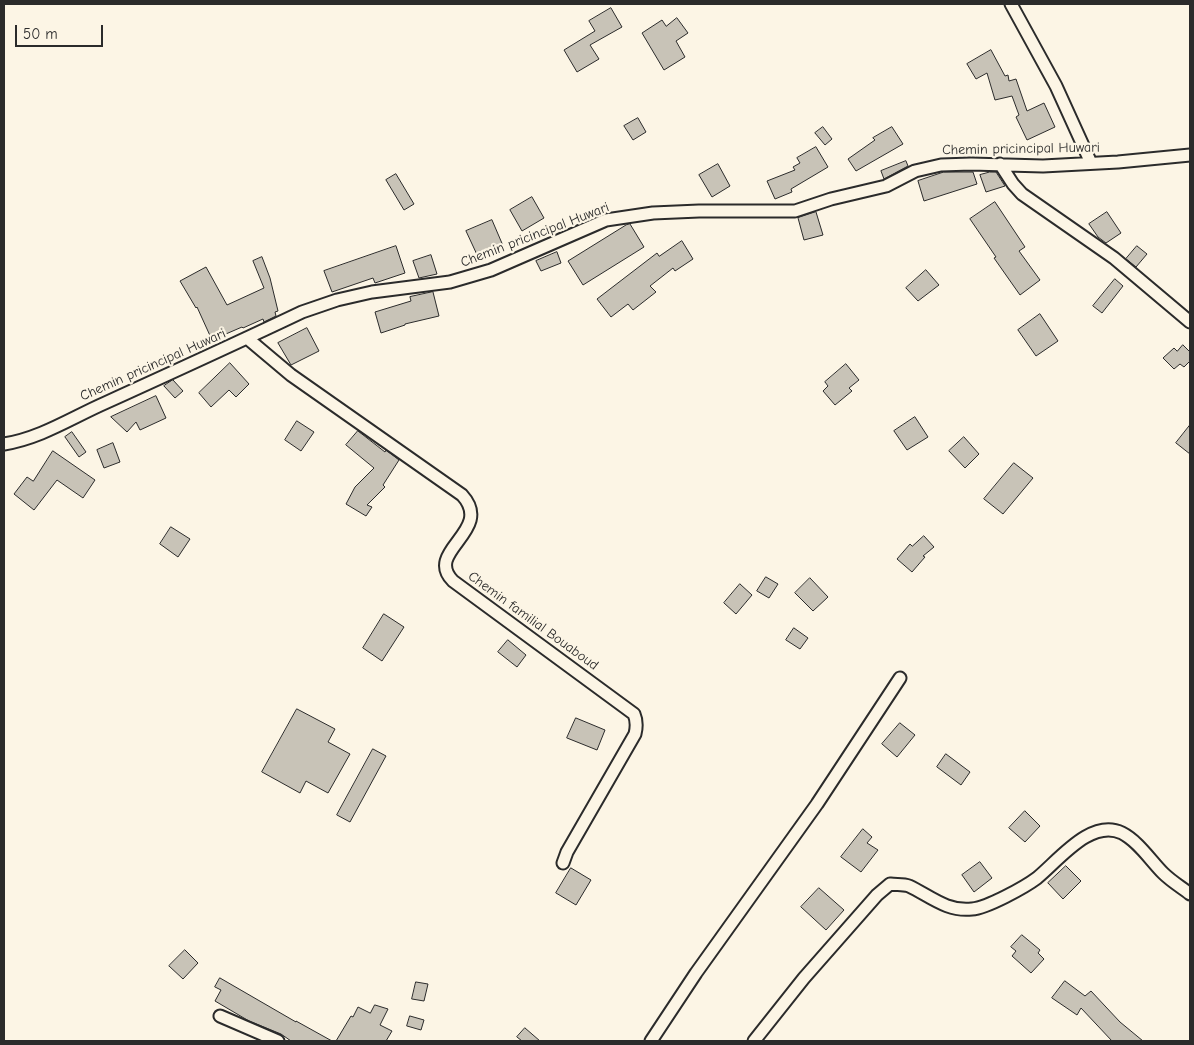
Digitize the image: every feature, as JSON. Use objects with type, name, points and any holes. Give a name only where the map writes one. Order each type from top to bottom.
[{"type":"street","points":[[1011,4],[1056,86],[1091,163]]},
{"type":"street","name":"Chemin pricincipal Huwari","points":[[4,444],[40,435],[88,410],[302,312],[337,300],[372,292],[450,282],[490,270],[606,220],[699,210],[794,211],[831,199],[886,186],[914,171],[941,165],[1000,164],[1043,166],[1190,156]]},
{"type":"street","points":[[1000,164],[1012,184],[1022,194],[1114,258],[1190,322]]},
{"type":"street","name":"Chemin familial Bouaboud","points":[[247,338],[291,375],[462,495],[468,501],[472,517],[469,525],[445,561],[445,569],[448,576],[634,714],[637,720],[635,734],[567,852],[563,863]]},
{"type":"street","points":[[651,1041],[696,973],[817,804],[900,678]]},
{"type":"street","points":[[754,1041],[804,978],[877,895],[890,884],[907,886],[934,901],[955,908],[973,909],[1003,897],[1035,879],[1090,834],[1106,829],[1123,834],[1137,845],[1165,875],[1190,894]]},
{"type":"street","points":[[220,1016],[278,1041]]},
{"type":"building","points":[[611,8],[622,27],[590,45],[599,59],[577,72],[564,50],[595,31],[589,21]]},
{"type":"building","points":[[677,18],[688,33],[676,41],[685,57],[664,70],[642,33],[662,20],[666,26]]},
{"type":"building","points":[[991,50],[1005,76],[1008,75],[1009,81],[1016,79],[1027,111],[1044,103],[1055,127],[1027,140],[1016,117],[1019,115],[1012,96],[995,100],[987,73],[976,79],[967,64]]},
{"type":"building","points":[[638,118],[646,132],[633,140],[624,126]]},
{"type":"building","points":[[823,127],[832,139],[825,145],[815,133]]},
{"type":"building","points":[[892,127],[903,144],[856,171],[848,159],[875,140],[873,138]]},
{"type":"building","points":[[816,147],[828,167],[791,189],[792,192],[775,199],[767,181],[795,170],[793,167],[800,163],[797,158]]},
{"type":"building","points":[[906,161],[908,166],[884,179],[881,171]]},
{"type":"building","points":[[718,164],[730,186],[712,197],[699,175]]},
{"type":"building","points":[[944,172],[973,172],[977,184],[924,201],[918,181]]},
{"type":"building","points":[[996,172],[1005,186],[986,192],[980,175]]},
{"type":"building","points":[[396,174],[414,204],[404,210],[386,180]]},
{"type":"building","points":[[532,197],[544,218],[522,231],[510,210]]},
{"type":"building","points":[[995,202],[1025,247],[1019,251],[1040,280],[1020,295],[970,219]]},
{"type":"building","points":[[816,212],[823,235],[804,240],[798,218]]},
{"type":"building","points":[[1107,212],[1121,233],[1106,243],[1098,237],[1089,224]]},
{"type":"building","points":[[492,220],[504,248],[479,259],[466,231]]},
{"type":"building","points":[[630,224],[644,247],[583,285],[568,261]]},
{"type":"building","points":[[682,241],[693,259],[675,271],[673,268],[650,286],[656,292],[633,310],[628,304],[611,317],[597,299],[657,253],[659,256]]},
{"type":"building","points":[[396,246],[405,273],[375,283],[373,278],[332,292],[324,271]]},
{"type":"building","points":[[1137,246],[1147,254],[1136,267],[1126,259]]},
{"type":"building","points":[[557,252],[561,263],[541,271],[536,261]]},
{"type":"building","points":[[431,255],[437,274],[419,278],[413,261]]},
{"type":"building","points":[[262,257],[270,278],[278,311],[275,312],[276,316],[264,322],[263,319],[212,340],[197,307],[180,281],[206,267],[227,305],[264,288],[253,261]]},
{"type":"building","points":[[926,270],[939,285],[918,301],[906,288]]},
{"type":"building","points":[[1115,279],[1123,286],[1102,313],[1093,306]]},
{"type":"building","points":[[433,292],[439,316],[405,324],[381,333],[375,312],[411,301],[410,297]]},
{"type":"building","points":[[1040,314],[1058,341],[1036,356],[1018,330]]},
{"type":"building","points":[[307,328],[319,351],[291,365],[278,343]]},
{"type":"building","points":[[1183,345],[1190,352],[1190,361],[1184,367],[1180,364],[1174,369],[1163,358],[1174,348],[1177,351]]},
{"type":"building","points":[[230,363],[249,384],[236,397],[229,390],[211,407],[199,393]]},
{"type":"building","points":[[846,364],[859,380],[849,388],[852,391],[835,405],[823,391],[828,386],[825,382]]},
{"type":"building","points":[[173,380],[183,391],[175,398],[164,386]]},
{"type":"building","points":[[156,396],[166,418],[140,430],[136,422],[127,432],[111,417]]},
{"type":"building","points":[[915,417],[928,437],[907,450],[894,431]]},
{"type":"building","points":[[297,421],[314,432],[301,451],[285,440]]},
{"type":"building","points":[[1190,425],[1190,454],[1176,443]]},
{"type":"building","points":[[358,431],[385,452],[386,450],[399,460],[383,485],[385,487],[367,505],[372,507],[366,516],[346,504],[355,487],[374,468],[346,445]]},
{"type":"building","points":[[72,432],[86,452],[79,457],[65,437]]},
{"type":"building","points":[[964,437],[979,454],[965,468],[949,451]]},
{"type":"building","points":[[113,443],[120,462],[104,468],[97,450]]},
{"type":"building","points":[[53,451],[95,480],[83,498],[57,480],[34,510],[14,494],[27,477],[33,481]]},
{"type":"building","points":[[1014,463],[1033,478],[1003,514],[984,499]]},
{"type":"building","points":[[171,527],[190,539],[178,557],[160,544]]},
{"type":"building","points":[[924,536],[934,547],[923,556],[925,557],[912,572],[897,559],[910,544],[912,546]]},
{"type":"building","points":[[766,577],[778,584],[769,598],[757,591]]},
{"type":"building","points":[[810,578],[828,597],[813,611],[795,593]]},
{"type":"building","points":[[740,584],[752,595],[736,614],[724,603]]},
{"type":"building","points":[[384,614],[404,627],[382,661],[363,648]]},
{"type":"building","points":[[794,628],[808,638],[800,649],[786,640]]},
{"type":"building","points":[[508,640],[526,655],[517,667],[498,652]]},
{"type":"building","points":[[297,709],[335,729],[328,742],[350,754],[328,793],[306,781],[300,793],[262,772]]},
{"type":"building","points":[[576,718],[605,730],[597,750],[567,738]]},
{"type":"building","points":[[900,723],[915,735],[897,757],[882,744]]},
{"type":"building","points":[[373,749],[386,756],[350,822],[337,815]]},
{"type":"building","points":[[946,754],[970,772],[961,785],[937,767]]},
{"type":"building","points":[[1025,811],[1040,826],[1025,842],[1009,828]]},
{"type":"building","points":[[863,829],[872,837],[867,843],[878,850],[861,872],[841,857]]},
{"type":"building","points":[[980,862],[992,878],[974,892],[962,875]]},
{"type":"building","points":[[1066,866],[1081,881],[1063,899],[1048,883]]},
{"type":"building","points":[[571,868],[591,880],[576,905],[556,893]]},
{"type":"building","points":[[819,888],[844,910],[826,930],[801,907]]},
{"type":"building","points":[[1022,935],[1040,950],[1038,953],[1044,959],[1031,973],[1012,956],[1016,951],[1011,947]]},
{"type":"building","points":[[185,950],[198,963],[183,979],[169,966]]},
{"type":"building","points":[[220,978],[332,1041],[291,1041],[281,1034],[249,1021],[215,1001],[221,990],[215,987]]},
{"type":"building","points":[[1065,981],[1085,996],[1091,991],[1120,1022],[1143,1041],[1112,1041],[1081,1008],[1077,1015],[1052,998]]},
{"type":"building","points":[[416,982],[428,984],[424,1001],[412,999]]},
{"type":"building","points":[[375,1005],[388,1009],[380,1025],[392,1031],[386,1041],[336,1041],[358,1007],[370,1013]]},
{"type":"building","points":[[410,1016],[424,1020],[421,1030],[407,1026]]},
{"type":"building","points":[[525,1028],[540,1041],[522,1041],[517,1037]]}]
